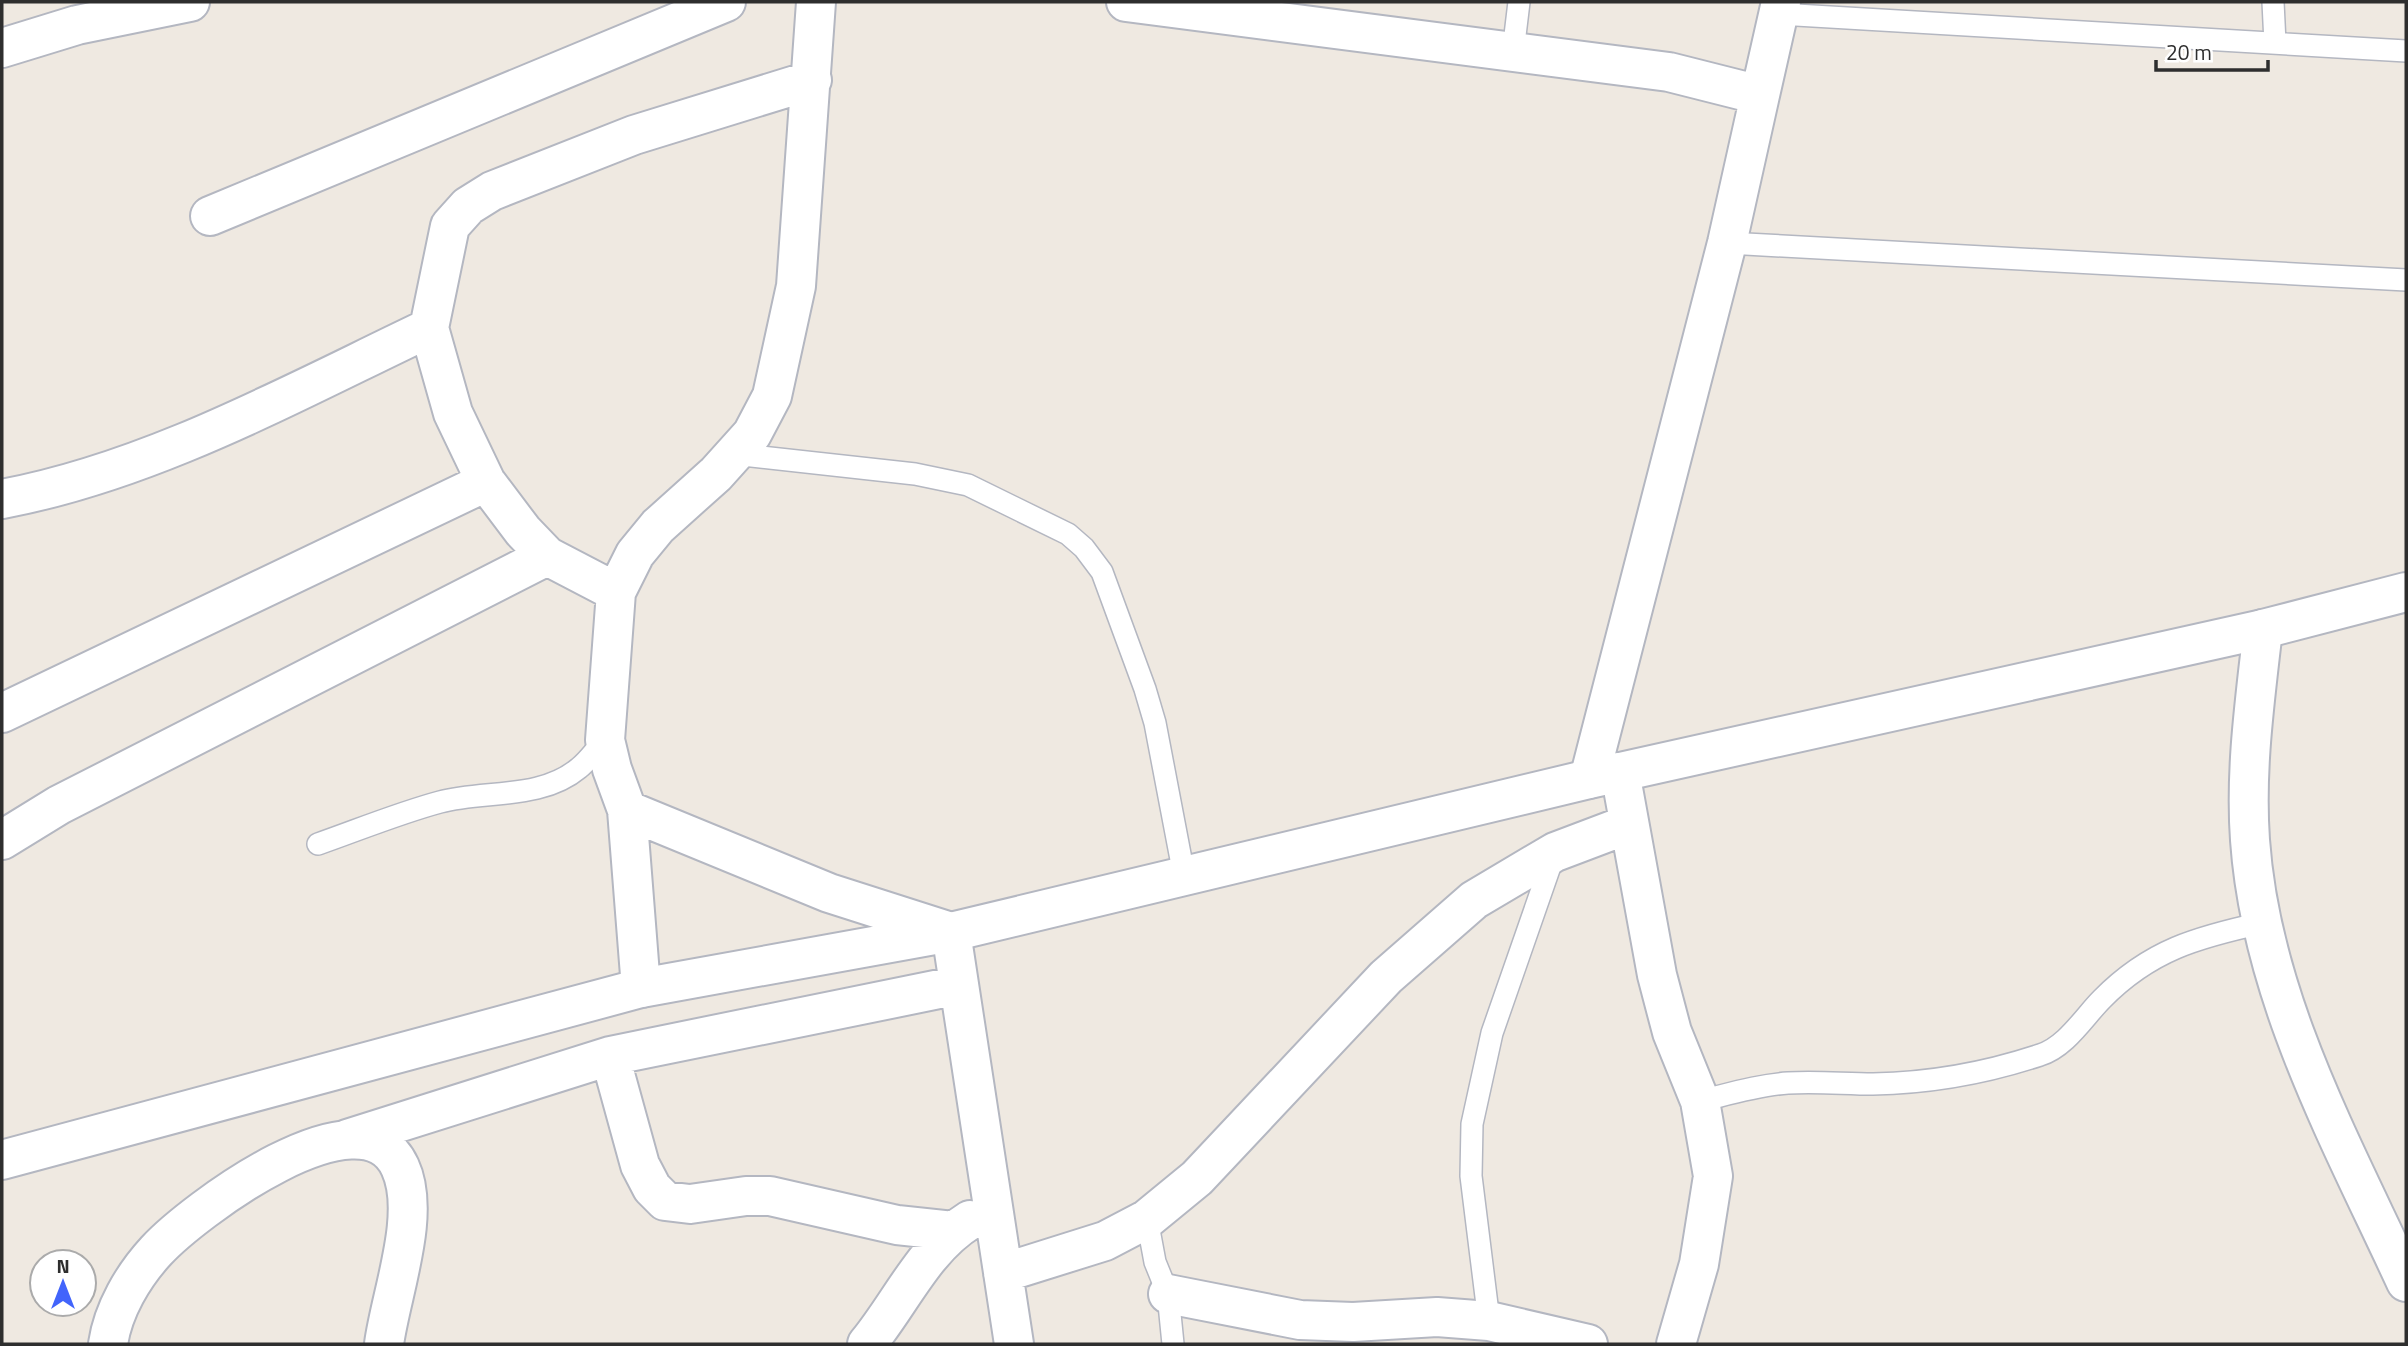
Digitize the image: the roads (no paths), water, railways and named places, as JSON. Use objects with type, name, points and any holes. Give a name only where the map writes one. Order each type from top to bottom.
[{"type":"street","points":[[2,48],[71,13],[190,2]]},
{"type":"street","points":[[210,216],[726,2]]},
{"type":"street","points":[[641,988],[627,810],[611,769],[605,740],[616,592],[635,554],[658,526],[752,434],[772,396],[796,286],[816,2]]},
{"type":"street","points":[[1126,2],[1669,72],[1760,95]]},
{"type":"street","points":[[1676,1344],[1699,1264],[1713,1176],[1700,1101],[1672,1032],[1657,975],[1629,824],[1605,775],[1780,8]]},
{"type":"street","points":[[616,592],[547,556],[523,531],[486,482],[453,413],[429,328],[450,226],[476,201],[492,191],[634,135],[811,80]]},
{"type":"street","points":[[2,499],[36,492],[140,459],[429,328]]},
{"type":"street","points":[[2,713],[486,482]]},
{"type":"street","points":[[2,840],[59,805],[547,556]]},
{"type":"street","points":[[2,1160],[641,988],[951,932],[1605,775],[2263,629],[2406,592]]},
{"type":"street","points":[[2263,629],[2250,738],[2248,795],[2250,842],[2262,923],[2280,993],[2312,1079],[2406,1282]]},
{"type":"street","points":[[627,810],[829,893],[951,932]]},
{"type":"street","points":[[1003,1273],[1105,1241],[1147,1219],[1197,1178],[1386,976],[1474,900],[1555,852],[1629,824]]},
{"type":"street","points":[[951,932],[1014,1344]]},
{"type":"street","points":[[108,1344],[122,1297],[154,1252],[189,1218],[266,1168],[347,1139],[610,1056],[959,985]]},
{"type":"street","points":[[610,1056],[640,1165],[652,1188],[665,1201],[690,1205],[746,1196],[770,1196],[897,1225],[953,1231]]},
{"type":"street","points":[[347,1139],[377,1144],[390,1151],[400,1166],[409,1198],[409,1223],[384,1344]]},
{"type":"street","points":[[867,1344],[897,1300],[953,1231],[993,1206]]},
{"type":"street","points":[[1168,1294],[1300,1320],[1353,1322],[1437,1317],[1489,1321],[1588,1344]]},
{"type":"lane","points":[[1513,52],[1519,2]]},
{"type":"lane","points":[[2273,2],[2275,43]]},
{"type":"lane","points":[[1780,8],[2406,51]]},
{"type":"lane","points":[[1727,243],[2406,280]]},
{"type":"lane","points":[[734,454],[915,474],[968,485],[1068,534],[1084,548],[1102,572],[1145,689],[1155,723],[1184,875]]},
{"type":"lane","points":[[318,844],[440,802],[537,787],[578,769],[605,740]]},
{"type":"lane","points":[[1489,1321],[1471,1176],[1472,1124],[1492,1033],[1555,852]]},
{"type":"lane","points":[[1700,1101],[1787,1083],[1923,1082],[1982,1071],[2044,1054],[2078,1027],[2102,998],[2159,955],[2205,936],[2262,923]]},
{"type":"lane","points":[[1147,1219],[1155,1262],[1168,1294],[1173,1344]]}]
